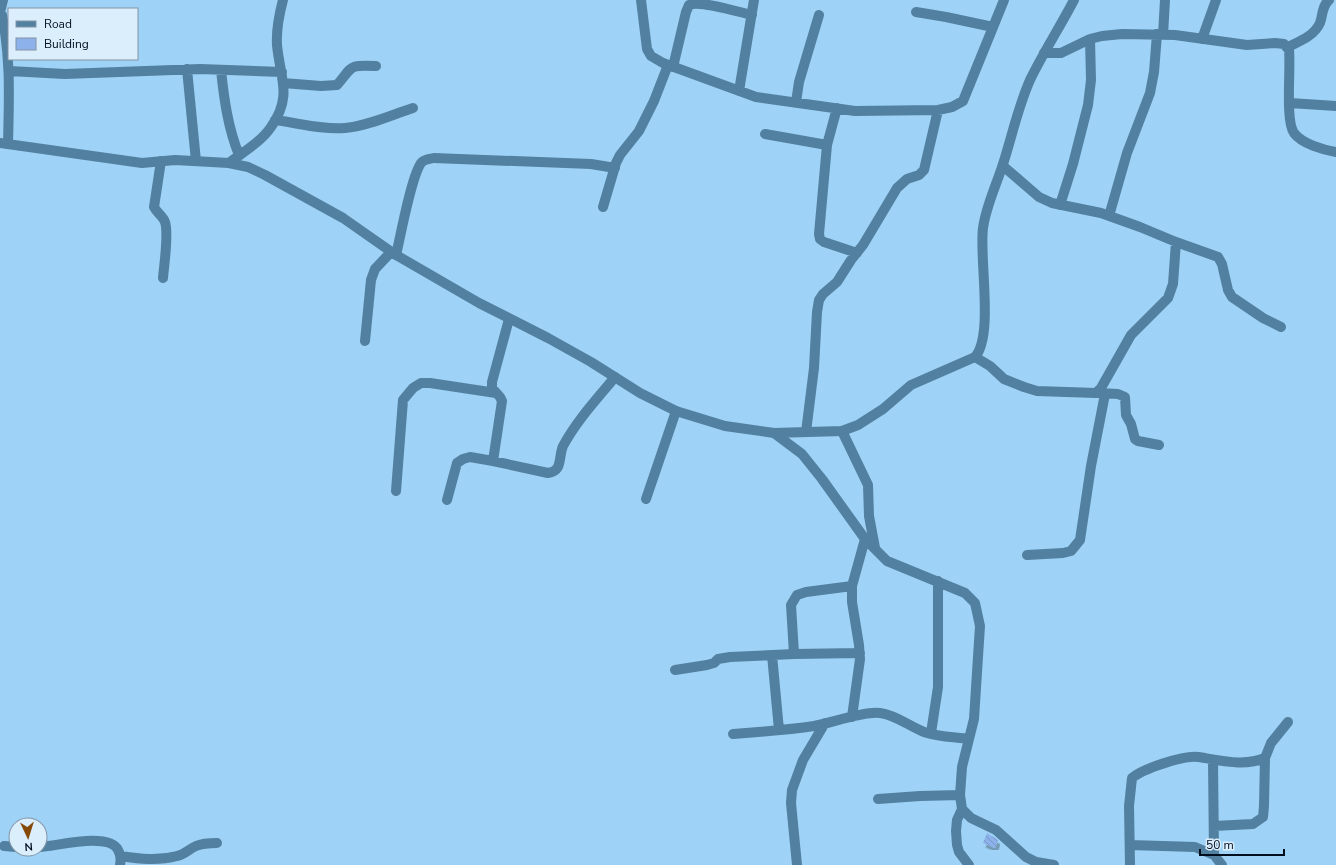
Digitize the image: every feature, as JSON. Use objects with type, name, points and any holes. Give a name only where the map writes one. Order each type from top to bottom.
[{"type":"street","points":[[3,0],[0,12],[2,15],[8,58]]},
{"type":"street","points":[[229,162],[256,143],[270,128],[282,108],[284,90],[276,32],[283,0]]},
{"type":"street","points":[[641,0],[647,48],[651,56],[671,66],[756,96],[855,111],[938,110],[952,107],[963,101],[1004,0]]},
{"type":"street","points":[[740,91],[754,0]]},
{"type":"street","points":[[8,60],[9,71],[4,143],[142,163],[161,161],[229,162],[248,167],[343,218],[393,254],[479,303],[548,338],[640,393],[676,411],[725,426],[774,433],[842,431],[858,425],[883,409],[911,386],[975,357],[980,352],[985,317],[983,229],[989,203],[1003,166],[1017,117],[1030,82],[1044,53],[1074,0]]},
{"type":"street","points":[[1110,216],[1128,153],[1150,93],[1165,0]]},
{"type":"street","points":[[1202,39],[1216,0]]},
{"type":"street","points":[[1288,47],[1308,37],[1314,32],[1320,22],[1325,4],[1330,0]]},
{"type":"street","points":[[603,207],[620,155],[639,131],[671,66],[689,5],[694,3],[704,4],[752,15]]},
{"type":"street","points":[[916,12],[993,27]]},
{"type":"street","points":[[796,102],[799,82],[818,15]]},
{"type":"street","points":[[1044,53],[1061,53],[1090,39],[1122,34],[1160,35],[1247,45],[1284,44],[1288,47],[1290,57],[1291,124],[1294,132],[1299,138],[1321,149],[1336,152]]},
{"type":"street","points":[[1060,205],[1073,164],[1088,105],[1091,80],[1090,39]]},
{"type":"street","points":[[9,71],[64,74],[187,69],[221,70],[283,78],[321,86],[337,85],[349,69],[356,65],[376,66]]},
{"type":"street","points":[[187,69],[196,161]]},
{"type":"street","points":[[221,70],[229,125],[239,155]]},
{"type":"street","points":[[1290,103],[1336,106]]},
{"type":"street","points":[[275,120],[332,128],[346,128],[413,108]]},
{"type":"street","points":[[837,108],[827,145],[819,234],[820,239],[824,242],[857,253]]},
{"type":"street","points":[[806,432],[814,368],[819,300],[823,294],[837,282],[869,236],[897,188],[907,179],[924,170],[938,110]]},
{"type":"street","points":[[765,134],[827,145]]},
{"type":"street","points":[[365,342],[371,280],[375,270],[393,254],[411,191],[421,163],[427,159],[434,158],[591,164],[615,168]]},
{"type":"street","points":[[161,161],[154,207],[156,212],[163,218],[166,227],[163,278]]},
{"type":"street","points":[[1003,166],[1039,196],[1052,203],[1110,216],[1218,257],[1222,264],[1228,290],[1232,297],[1263,318],[1282,327]]},
{"type":"street","points":[[1027,555],[1063,554],[1071,551],[1080,540],[1101,388],[1131,335],[1168,298],[1173,284],[1176,242]]},
{"type":"street","points":[[493,461],[502,401],[492,388],[492,382],[509,319]]},
{"type":"street","points":[[975,357],[990,366],[1004,379],[1037,391],[1118,394],[1125,397],[1126,415],[1132,424],[1135,439],[1159,445]]},
{"type":"street","points":[[447,500],[457,463],[470,457],[548,473],[554,472],[558,468],[562,449],[570,434],[585,413],[615,377]]},
{"type":"street","points":[[396,491],[404,400],[413,388],[420,384],[430,383],[496,393]]},
{"type":"street","points":[[646,499],[676,411]]},
{"type":"street","points":[[842,431],[868,485],[869,516],[875,548]]},
{"type":"street","points":[[774,433],[802,454],[865,539],[887,561],[965,592],[975,603],[980,626],[974,719],[962,767],[960,795],[962,808],[957,820],[956,831],[959,852],[969,865]]},
{"type":"street","points":[[852,717],[860,653],[852,602],[852,586],[865,539]]},
{"type":"street","points":[[931,733],[938,687],[938,581]]},
{"type":"street","points":[[794,654],[791,605],[797,595],[806,592],[852,586]]},
{"type":"street","points":[[675,670],[707,665],[714,663],[718,659],[730,657],[860,653]]},
{"type":"street","points":[[772,655],[779,730]]},
{"type":"street","points":[[733,734],[779,730],[825,723],[878,712],[891,716],[925,732],[969,739]]},
{"type":"street","points":[[1214,826],[1253,824],[1263,817],[1265,758],[1271,742],[1288,722]]},
{"type":"street","points":[[797,865],[791,802],[792,790],[803,760],[825,723]]},
{"type":"street","points":[[1130,865],[1129,806],[1132,778],[1136,774],[1180,759],[1197,757],[1240,762],[1258,761],[1265,758]]},
{"type":"street","points":[[1213,760],[1214,855]]},
{"type":"street","points":[[878,799],[960,795]]},
{"type":"street","points":[[962,808],[971,818],[996,830],[1026,857],[1036,862],[1054,865]]},
{"type":"street","points":[[48,846],[88,840],[101,841],[114,845],[118,849],[120,861],[160,859],[178,856],[194,846],[217,843]]},
{"type":"street","points":[[1130,845],[1195,846],[1214,855],[1222,865]]},
{"type":"street","points":[[4,846],[8,846]]},
{"type":"building","points":[[987,833],[998,840],[995,848],[983,843]]}]
